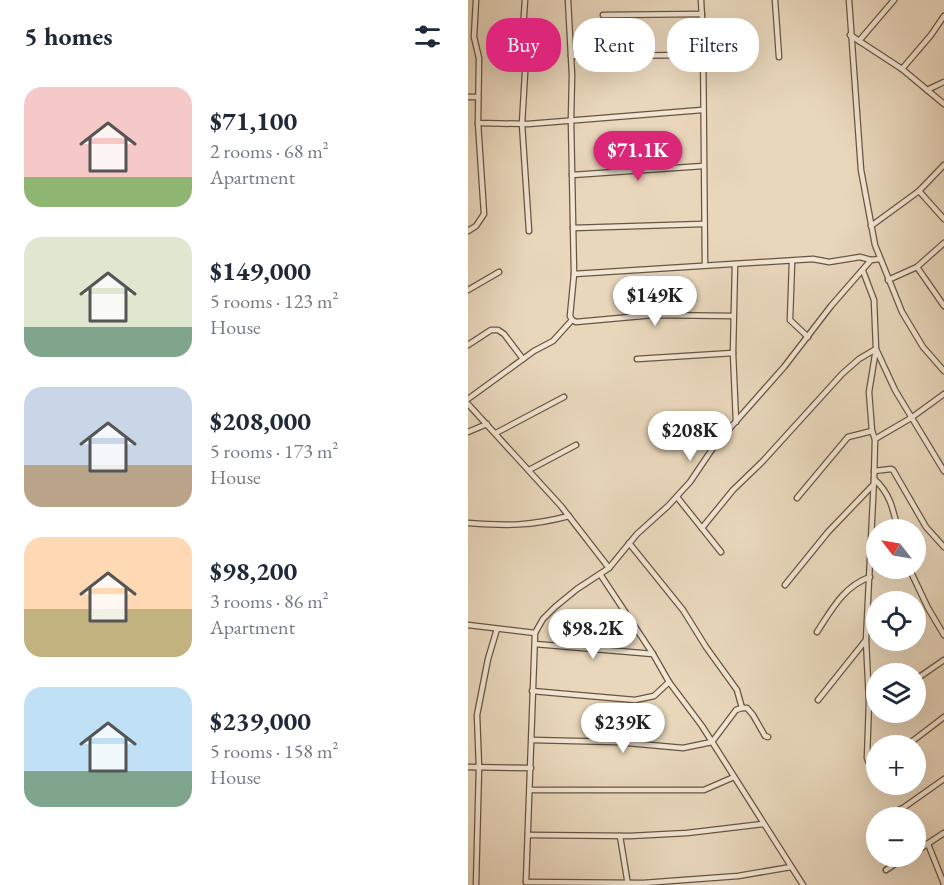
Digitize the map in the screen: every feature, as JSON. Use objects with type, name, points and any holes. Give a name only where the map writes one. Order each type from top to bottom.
[{"type":"street","points":[[468,231],[476,226],[484,214],[478,123],[479,58],[474,37],[476,0]]},
{"type":"street","points":[[525,0],[522,44],[525,73],[522,124],[529,231]]},
{"type":"street","points":[[568,0],[574,274],[570,316],[572,320]]},
{"type":"street","points":[[701,0],[702,18]]},
{"type":"street","points":[[775,0],[779,57]]},
{"type":"street","points":[[849,0],[861,170],[871,226],[880,259],[902,312],[923,347],[944,371]]},
{"type":"street","points":[[859,41],[894,0]]},
{"type":"street","points":[[603,15],[702,14]]},
{"type":"street","points":[[902,69],[932,35],[944,16]]},
{"type":"street","points":[[850,35],[902,69],[944,104]]},
{"type":"street","points":[[571,56],[667,55]]},
{"type":"street","points":[[703,72],[705,265]]},
{"type":"street","points":[[927,90],[944,82]]},
{"type":"street","points":[[468,97],[478,97]]},
{"type":"street","points":[[478,123],[522,124],[702,110]]},
{"type":"street","points":[[871,226],[919,191],[944,165]]},
{"type":"street","points":[[572,175],[703,166]]},
{"type":"street","points":[[919,191],[944,219]]},
{"type":"street","points":[[573,228],[704,224]]},
{"type":"street","points":[[888,280],[917,267],[944,243]]},
{"type":"street","points":[[574,274],[813,259],[829,262],[854,257],[880,259]]},
{"type":"street","points":[[791,867],[728,877],[628,884],[526,883],[535,633],[543,619],[555,606],[609,568],[629,543],[677,497],[715,445],[871,260]]},
{"type":"street","points":[[792,262],[790,320],[808,337]]},
{"type":"street","points":[[735,264],[733,353],[736,422]]},
{"type":"street","points":[[917,267],[944,306]]},
{"type":"street","points":[[863,271],[874,300],[876,349],[869,392],[872,431],[875,440],[872,519]]},
{"type":"street","points":[[468,290],[499,272]]},
{"type":"street","points":[[572,320],[653,315],[734,316]]},
{"type":"street","points":[[468,399],[523,359],[553,341],[572,320]]},
{"type":"street","points":[[468,345],[491,330],[498,330],[523,359]]},
{"type":"street","points":[[876,349],[911,418],[942,462],[944,471]]},
{"type":"street","points":[[702,528],[733,490],[763,461],[842,374],[859,359],[876,349]]},
{"type":"street","points":[[637,359],[733,353]]},
{"type":"street","points":[[875,440],[944,394]]},
{"type":"street","points":[[496,433],[564,397]]},
{"type":"street","points":[[468,404],[569,516],[609,568]]},
{"type":"street","points":[[468,432],[487,424]]},
{"type":"street","points":[[797,498],[848,437],[872,431]]},
{"type":"street","points":[[529,470],[576,445]]},
{"type":"street","points":[[874,471],[893,470],[926,527],[944,547]]},
{"type":"street","points":[[874,482],[885,488],[895,519]]},
{"type":"street","points":[[785,585],[828,532],[874,482]]},
{"type":"street","points":[[677,497],[721,552]]},
{"type":"street","points":[[468,523],[501,526],[541,523],[569,516]]},
{"type":"street","points":[[629,543],[683,610],[706,647],[738,690],[742,708]]},
{"type":"street","points":[[600,574],[669,682],[712,741],[803,885]]},
{"type":"street","points":[[817,632],[843,594],[855,583],[866,579]]},
{"type":"street","points":[[914,579],[944,635]]},
{"type":"street","points":[[468,625],[535,633]]},
{"type":"street","points":[[476,885],[477,715],[488,659],[497,629]]},
{"type":"street","points":[[818,700],[866,640]]},
{"type":"street","points":[[535,644],[653,654]]},
{"type":"street","points":[[926,672],[944,660]]},
{"type":"street","points":[[532,691],[635,700],[654,696],[669,682]]},
{"type":"street","points":[[532,740],[617,742],[683,748],[712,741],[736,711],[742,708],[747,708],[765,736],[768,737]]},
{"type":"street","points":[[920,735],[944,717]]},
{"type":"street","points":[[468,767],[531,768]]},
{"type":"street","points":[[530,790],[704,790],[734,777]]},
{"type":"street","points":[[904,807],[944,779]]},
{"type":"street","points":[[528,835],[620,836],[687,833],[763,824]]},
{"type":"street","points":[[944,833],[928,844],[944,884]]},
{"type":"street","points":[[620,836],[628,884]]},
{"type":"street","points":[[886,870],[890,867]]},
{"type":"street","points":[[728,877],[729,885]]}]
